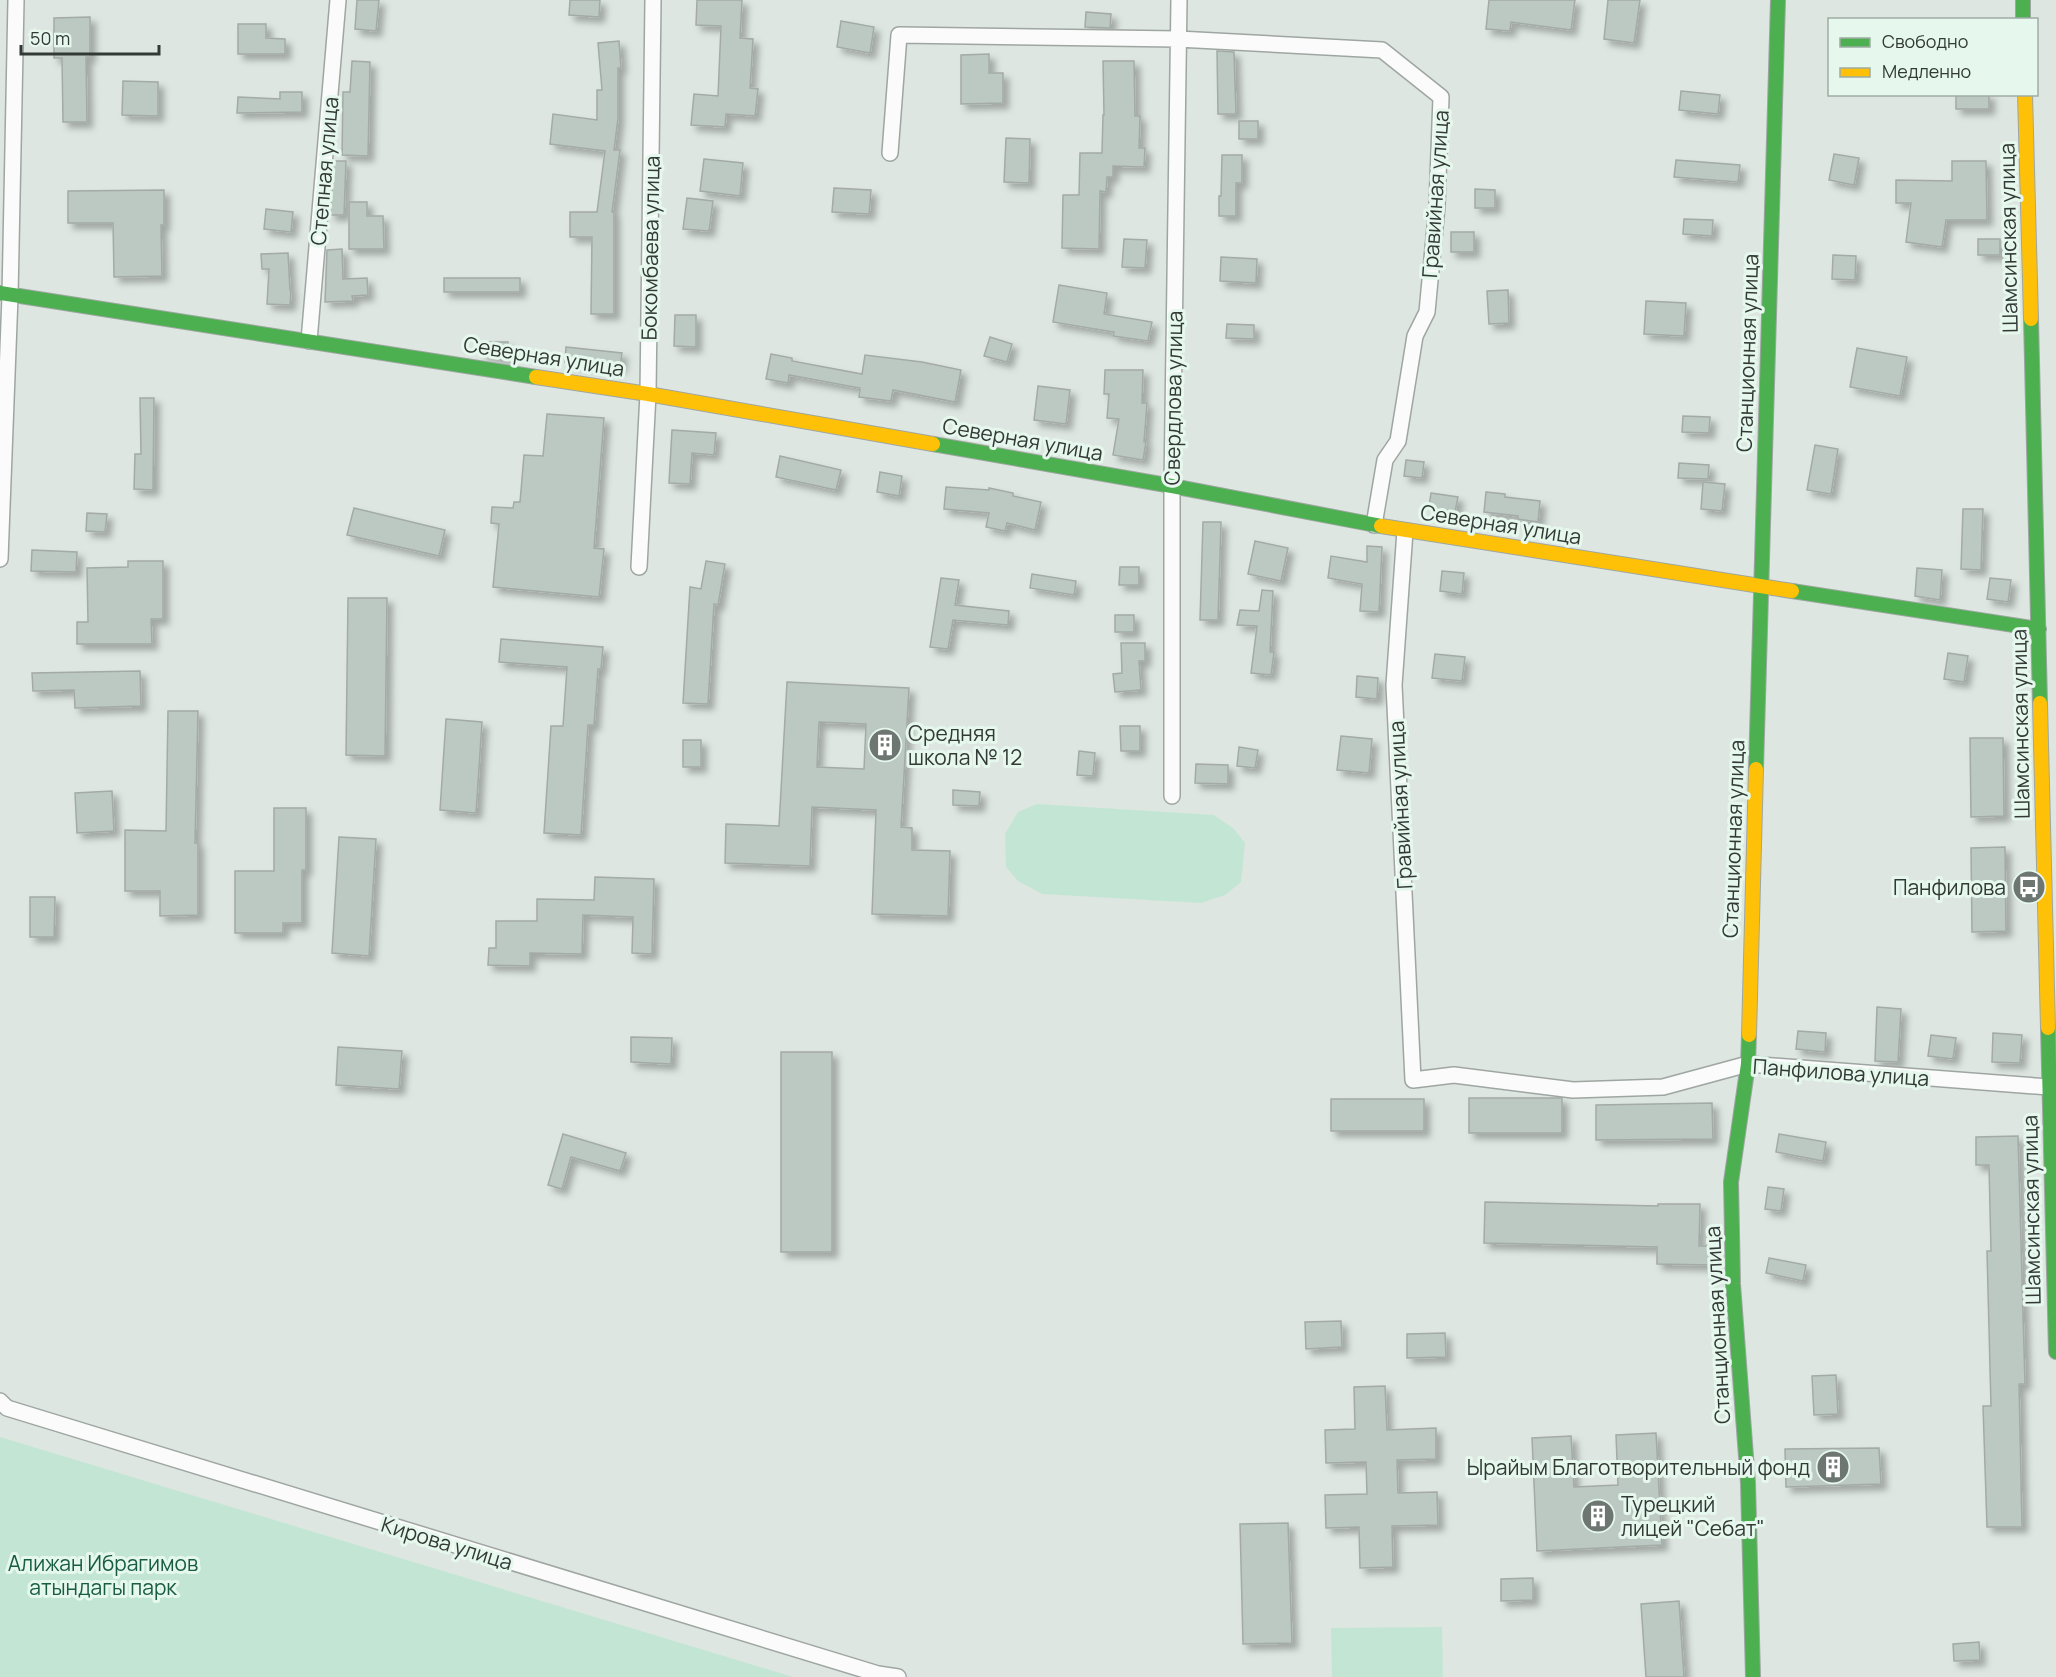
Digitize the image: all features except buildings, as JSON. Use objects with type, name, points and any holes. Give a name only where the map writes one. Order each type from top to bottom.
[{"type":"street","points":[[0,559],[5,294],[16,0]]},
{"type":"street","name":"Степная улица","points":[[309,341],[338,0]]},
{"type":"street","name":"Бокомбаева улица","points":[[639,567],[648,394],[653,0]]},
{"type":"street","name":"Свердлова улица","points":[[1172,796],[1172,486],[1179,0]]},
{"type":"street","name":"Станционная улица","points":[[1753,1677],[1748,1483],[1733,1284],[1731,1182],[1748,1065],[1778,0]]},
{"type":"street","points":[[2023,0],[2023,18]]},
{"type":"street","points":[[890,153],[899,35],[1178,39]]},
{"type":"street","name":"Гравийная улица","points":[[1178,39],[1382,50],[1441,97],[1437,206],[1427,312],[1415,336],[1398,441],[1385,460],[1374,525]]},
{"type":"street","name":"Шамсинская улица","points":[[2025,96],[2053,1086],[2056,1352]]},
{"type":"street","name":"Северная улица","points":[[5,294],[648,394],[1172,486],[1405,531],[2039,629]]},
{"type":"street","name":"Гравийная улица","points":[[1405,531],[1394,684],[1413,1080]]},
{"type":"street","name":"Панфилова улица","points":[[1413,1080],[1454,1075],[1573,1090],[1663,1087],[1748,1065],[2053,1086]]},
{"type":"street","name":"Кирова улица","points":[[0,1401],[7,1408],[29,1415],[866,1671],[898,1677]]},
{"type":"green space","points":[[1037,804],[1214,815],[1234,829],[1245,843],[1241,882],[1225,895],[1201,903],[1042,894],[1018,881],[1006,867],[1005,834],[1018,812]]},
{"type":"green space","name":"Алижан Ибрагимов атындагы парк","points":[[0,1437],[793,1677],[0,1677]]},
{"type":"green space","points":[[1442,1627],[1443,1677],[1332,1677],[1331,1628]]},
{"type":"traffic: fast","points":[[1756,769],[1778,0]]},
{"type":"traffic: fast","points":[[2023,0],[2023,18]]},
{"type":"traffic: fast","points":[[0,293],[536,377]]},
{"type":"traffic: fast","points":[[2031,319],[2040,703]]},
{"type":"traffic: fast","points":[[933,444],[1381,526]]},
{"type":"traffic: fast","points":[[1792,591],[2039,629]]},
{"type":"traffic: fast","points":[[2048,1028],[2056,1352]]},
{"type":"traffic: fast","points":[[1749,1035],[1748,1064],[1731,1182],[1733,1284],[1748,1483],[1753,1677]]},
{"type":"traffic: slow","points":[[2025,96],[2031,319]]},
{"type":"traffic: slow","points":[[536,377],[648,394],[933,444]]},
{"type":"traffic: slow","points":[[1381,526],[1792,591]]},
{"type":"traffic: slow","points":[[2040,703],[2048,1028]]},
{"type":"traffic: slow","points":[[1749,1035],[1756,769]]},
{"type":"place","name":"Средняя школа № 12","points":[[885,745]]},
{"type":"place","name":"Панфилова","points":[[2029,887]]},
{"type":"place","name":"Ырайым Благотворительный фонд","points":[[1833,1467]]},
{"type":"place","name":"Турецкий лицей \"Себат\"","points":[[1598,1516]]}]
